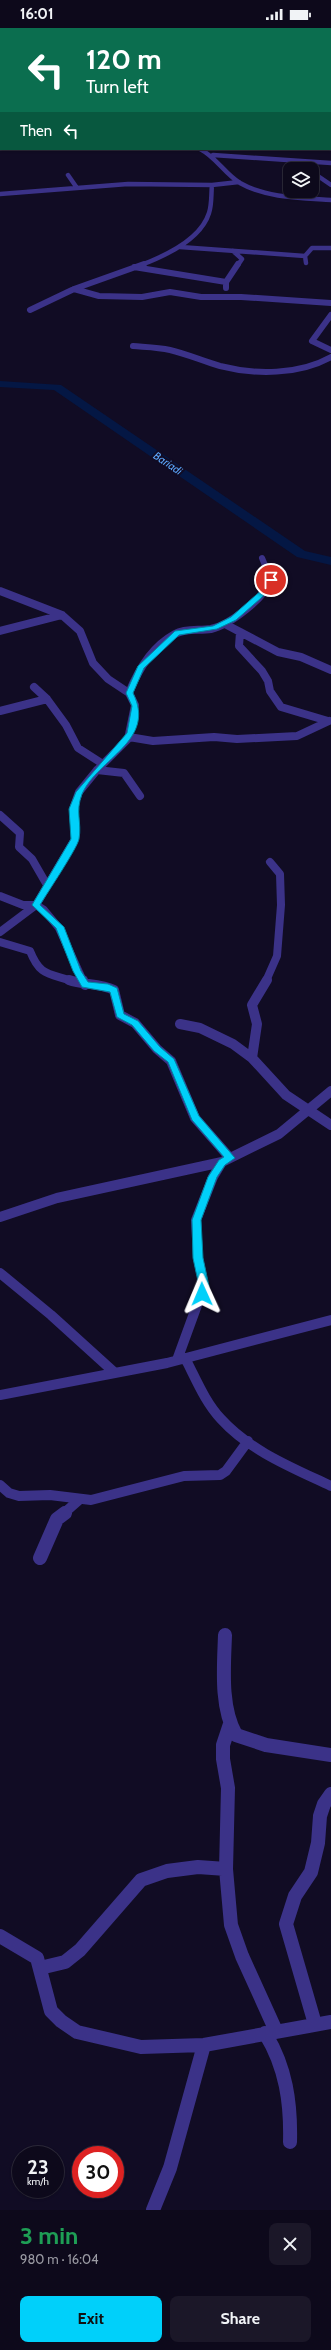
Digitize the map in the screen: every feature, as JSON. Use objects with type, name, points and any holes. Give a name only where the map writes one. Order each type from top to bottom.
[{"type":"street","points":[[202,150],[213,155],[264,160],[314,162]]},
{"type":"street","points":[[213,155],[239,182],[260,190],[283,194]]},
{"type":"street","points":[[319,162],[331,163]]},
{"type":"street","points":[[68,175],[76,188]]},
{"type":"street","points":[[319,179],[331,186]]},
{"type":"street","points":[[1,195],[128,184],[212,185],[239,182]]},
{"type":"street","points":[[30,310],[74,290],[134,267],[180,247],[205,220],[210,209],[212,185]]},
{"type":"street","points":[[314,198],[329,200],[331,189]]},
{"type":"street","points":[[180,247],[305,256]]},
{"type":"street","points":[[306,263],[305,256],[312,248],[331,248]]},
{"type":"street","points":[[224,297],[226,282],[242,259],[233,250]]},
{"type":"street","points":[[134,267],[204,280],[226,282]]},
{"type":"street","points":[[74,290],[99,296],[137,298],[170,292],[201,297],[331,303]]},
{"type":"street","points":[[331,315],[312,341],[331,350]]},
{"type":"street","points":[[133,346],[169,350],[221,366],[252,371],[296,370],[319,364],[331,357]]},
{"type":"street","points":[[129,693],[141,667],[171,637],[181,632],[209,629],[225,624],[271,584],[269,570],[262,558]]},
{"type":"street","points":[[0,591],[62,615],[80,631],[92,664],[108,679],[129,693],[136,706],[129,737],[100,767],[75,801],[73,815],[76,836],[36,905],[0,932]]},
{"type":"street","points":[[0,631],[62,615]]},
{"type":"street","points":[[225,624],[278,652],[301,657],[331,670]]},
{"type":"street","points":[[240,632],[239,646],[262,671],[277,704],[292,711],[320,720],[330,721]]},
{"type":"street","points":[[34,687],[47,700],[66,725],[78,748],[100,767],[124,773],[132,787],[140,796]]},
{"type":"street","points":[[0,711],[47,700]]},
{"type":"street","points":[[129,737],[153,741],[214,737],[237,739],[297,736],[306,735],[313,728],[330,721]]},
{"type":"street","points":[[0,816],[20,832],[19,847],[32,859],[47,885]]},
{"type":"street","points":[[252,1058],[257,1024],[252,1005],[271,975],[277,960],[279,943],[282,878],[270,862]]},
{"type":"street","points":[[0,896],[17,903],[36,905],[60,927],[77,971],[85,985]]},
{"type":"street","points":[[0,942],[30,951],[36,966],[41,971],[85,985],[108,987],[114,990],[120,1015],[135,1023],[157,1049],[171,1061],[196,1118],[226,1160]]},
{"type":"street","points":[[180,1024],[214,1034],[252,1058],[286,1095],[331,1125]]},
{"type":"street","points":[[0,1217],[57,1198],[226,1160],[279,1134],[309,1111],[319,1099],[331,1091]]},
{"type":"street","points":[[181,1359],[204,1286],[198,1258],[196,1220],[210,1182],[226,1160]]},
{"type":"street","points":[[0,1272],[51,1314],[115,1373]]},
{"type":"street","points":[[0,1395],[181,1359],[331,1320]]},
{"type":"street","points":[[181,1359],[221,1419],[248,1441],[280,1462],[331,1486]]},
{"type":"street","points":[[0,1485],[9,1493],[19,1496],[50,1495],[79,1500],[115,1496],[184,1476],[220,1475],[226,1471],[248,1441]]},
{"type":"street","points":[[40,1558],[57,1519],[79,1500]]},
{"type":"street","points":[[225,1636],[224,1670],[230,1724],[236,1735],[249,1742],[331,1755]]},
{"type":"street","points":[[230,1724],[223,1745],[223,1759],[228,1788],[226,1869],[230,1924],[284,2074],[291,2126],[290,2142]]},
{"type":"street","points":[[315,2024],[286,1924],[295,1896],[311,1872],[318,1843],[320,1816],[324,1804],[331,1794]]},
{"type":"street","points":[[40,1968],[64,1962],[80,1950],[141,1880],[167,1871],[198,1867],[226,1869]]},
{"type":"street","points":[[0,1936],[33,1954],[40,1968],[51,2011],[61,2021],[77,2032],[94,2034],[141,2047],[204,2045],[331,2022]]},
{"type":"street","points":[[153,2210],[170,2168],[204,2045]]},
{"type":"waterway","name":"Bariadi","points":[[0,384],[57,387],[301,554],[331,561]]},
{"type":"route","points":[[202,1294],[204,1286],[196,1242],[196,1220],[203,1199],[213,1177],[222,1162],[230,1158],[196,1118],[175,1066],[157,1049],[132,1020],[120,1015],[116,992],[113,989],[108,987],[85,985],[66,946],[60,927],[36,905],[75,839],[76,832],[73,809],[79,792],[97,770],[128,739],[131,733],[136,706],[129,693],[135,677],[141,667],[159,648],[177,633],[215,628],[234,618],[267,589],[271,584],[271,580]]}]
